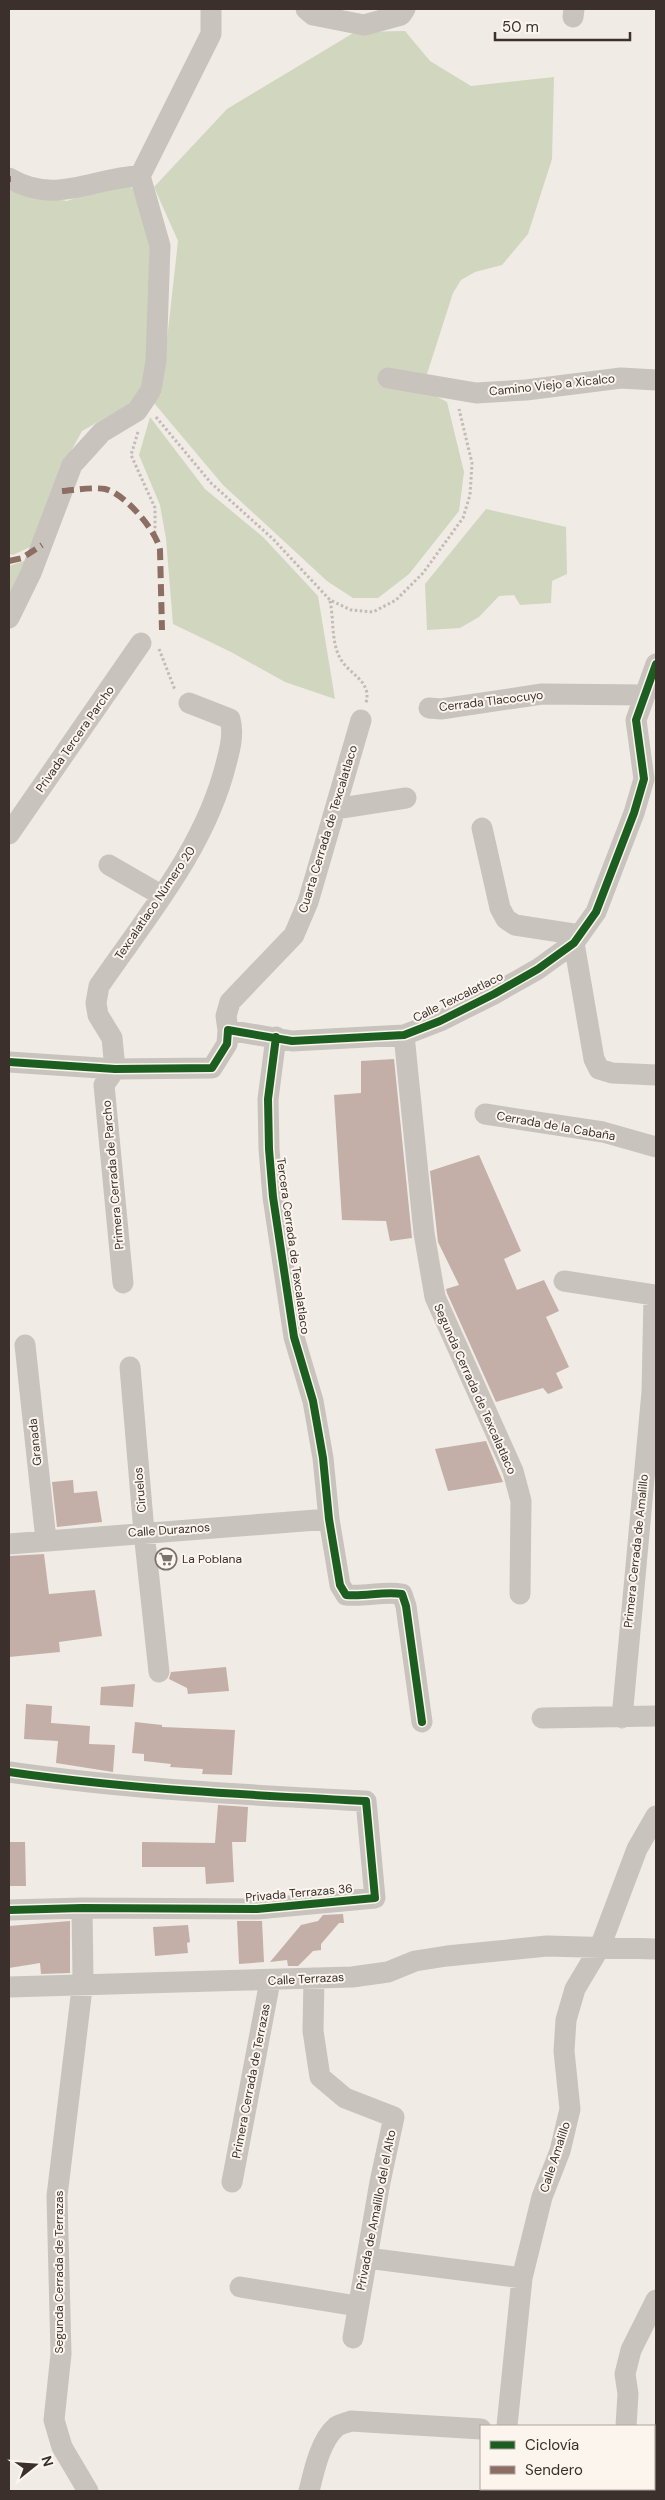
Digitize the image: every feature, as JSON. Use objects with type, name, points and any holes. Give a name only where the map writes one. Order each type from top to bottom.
[{"type":"street","points":[[9,618],[31,573],[72,465],[102,432],[140,406],[151,390],[156,361],[160,246],[140,176],[211,34],[211,9]]},
{"type":"street","points":[[306,9],[313,15],[364,25],[400,15],[404,9]]},
{"type":"street","points":[[9,178],[36,189],[66,191],[119,176],[140,176]]},
{"type":"street","name":"Camino Viejo a Xicalco","points":[[388,378],[476,393],[526,390],[621,378],[656,380]]},
{"type":"street","name":"Privada Tercera Parcho","points":[[9,834],[149,642]]},
{"type":"street","name":"Calle Texcalatlaco","points":[[228,1030],[292,1041],[404,1035],[440,1021],[494,994],[538,969],[577,939],[596,912],[634,813],[644,779],[636,720],[656,664]]},
{"type":"street","name":"Cerrada Tlacocuyo","points":[[429,708],[450,708],[542,694],[644,695]]},
{"type":"street","name":"Texcalatlaco Número 20","points":[[115,1069],[112,1038],[98,1015],[96,1003],[99,986],[191,852],[212,809],[230,749],[232,729],[230,719],[189,703]]},
{"type":"street","name":"Cuarta Cerrada de Texcalatlaco","points":[[228,1030],[226,1016],[230,1002],[294,935],[308,902],[361,720]]},
{"type":"street","points":[[335,809],[406,798]]},
{"type":"street","points":[[482,828],[500,908],[506,919],[515,925],[577,939],[594,1059],[599,1069],[612,1073],[656,1075]]},
{"type":"street","points":[[109,865],[161,895]]},
{"type":"street","points":[[9,1062],[115,1069],[212,1068],[227,1044],[228,1030]]},
{"type":"street","name":"Segunda Cerrada de Texcalatlaco","points":[[404,1035],[424,1233],[434,1297],[512,1471],[521,1500],[520,1594]]},
{"type":"street","name":"Tercera Cerrada de Texcalatlaco","points":[[276,1037],[268,1098],[274,1197],[294,1337],[313,1401],[323,1458],[329,1519],[340,1585],[346,1595],[356,1596],[388,1592],[402,1594],[406,1606],[422,1722]]},
{"type":"street","name":"Primera Cerrada de Parcho","points":[[115,1069],[104,1085],[123,1283]]},
{"type":"street","name":"Cerrada de la Cabaña","points":[[485,1114],[603,1132],[656,1146]]},
{"type":"street","name":"Primera Cerrada de Amalillo","points":[[564,1281],[654,1295],[652,1392],[622,1718]]},
{"type":"street","name":"Granada","points":[[25,1344],[46,1540]]},
{"type":"street","name":"Ciruelos","points":[[130,1367],[144,1532],[159,1672]]},
{"type":"street","name":"Calle Duraznos","points":[[9,1544],[329,1519]]},
{"type":"street","points":[[542,1718],[656,1716]]},
{"type":"street","name":"Privada Terrazas 36","points":[[9,1772],[83,1782],[236,1795],[366,1801],[374,1898],[257,1909],[82,1908],[9,1910]]},
{"type":"street","name":"Calle Amalillo","points":[[508,2425],[522,2278],[542,2197],[560,2151],[570,2108],[564,2050],[566,2020],[575,1990],[600,1947],[637,1850],[656,1816]]},
{"type":"street","points":[[82,1908],[82,1986]]},
{"type":"street","name":"Calle Terrazas","points":[[9,1988],[270,1981],[314,1978],[388,1972],[415,1962],[447,1956],[547,1946],[656,1949]]},
{"type":"street","name":"Privada de Amalillo del el Alto","points":[[314,1978],[313,2031],[320,2078],[345,2098],[394,2117],[357,2306],[353,2338]]},
{"type":"street","name":"Primera Cerrada de Terrazas","points":[[232,2182],[270,1981]]},
{"type":"street","name":"Segunda Cerrada de Terrazas","points":[[82,1986],[57,2196],[60,2354],[54,2420],[62,2447],[88,2491]]},
{"type":"street","points":[[367,2258],[522,2278]]},
{"type":"street","points":[[240,2287],[357,2306]]},
{"type":"street","points":[[626,2425],[628,2394],[625,2374],[631,2350],[656,2300]]},
{"type":"street","points":[[309,2491],[316,2466],[329,2435],[338,2426],[351,2421],[480,2428]]},
{"type":"path","points":[[140,406],[211,483],[273,539],[330,600],[351,610],[373,612],[396,600],[423,573],[463,518],[470,495],[472,463],[454,390]]},
{"type":"path","points":[[140,406],[139,425],[131,455],[154,508],[155,535]]},
{"type":"path","points":[[330,600],[335,647],[341,660],[362,680],[366,688],[367,699],[361,720]]},
{"type":"path","points":[[149,642],[164,665],[179,697],[189,703]]},
{"type":"green space","points":[[405,31],[430,61],[471,86],[554,77],[552,159],[528,234],[502,265],[475,272],[461,280],[453,293],[426,377],[432,394],[447,402],[464,472],[459,511],[409,574],[378,598],[353,598],[327,581],[223,485],[154,403],[161,394],[178,241],[154,187],[227,109],[355,32]]},
{"type":"green space","points":[[122,181],[136,191],[156,237],[148,374],[135,401],[82,431],[70,453],[30,547],[13,555],[9,554],[9,190],[67,201]]},
{"type":"green space","points":[[150,417],[205,489],[263,537],[318,596],[335,699],[285,682],[231,652],[173,624],[166,539],[160,505],[139,455]]},
{"type":"green space","points":[[486,509],[566,527],[567,574],[552,581],[551,603],[520,605],[514,595],[499,596],[479,617],[460,628],[427,630],[425,584]]},
{"type":"green space","points":[[30,559],[9,610],[9,566]]},
{"type":"building","points":[[394,1059],[412,1238],[390,1241],[386,1221],[342,1220],[334,1095],[361,1093],[361,1061]]},
{"type":"building","points":[[479,1155],[521,1251],[504,1259],[517,1290],[544,1280],[559,1311],[546,1317],[569,1367],[556,1373],[563,1388],[548,1394],[543,1388],[496,1402],[447,1293],[446,1289],[459,1285],[438,1242],[430,1171]]},
{"type":"building","points":[[486,1441],[503,1482],[448,1491],[435,1449]]},
{"type":"building","points":[[73,1480],[74,1493],[97,1491],[102,1522],[57,1527],[52,1482]]},
{"type":"building","points":[[44,1554],[49,1594],[95,1590],[102,1636],[59,1642],[60,1652],[9,1657],[9,1556]]},
{"type":"building","points":[[226,1667],[229,1691],[188,1694],[187,1688],[169,1679],[171,1672]]},
{"type":"building","points":[[135,1684],[133,1707],[100,1705],[101,1687]]},
{"type":"building","points":[[26,1704],[52,1706],[51,1723],[90,1726],[89,1744],[115,1745],[113,1772],[56,1763],[58,1741],[24,1739]]},
{"type":"building","points":[[135,1722],[162,1725],[162,1727],[235,1730],[232,1775],[202,1774],[203,1769],[170,1767],[171,1764],[144,1761],[144,1754],[132,1753]]},
{"type":"building","points":[[218,1805],[248,1807],[246,1842],[232,1842],[234,1882],[206,1884],[205,1867],[142,1867],[142,1842],[215,1843]]},
{"type":"building","points":[[9,1842],[25,1842],[26,1886],[9,1886]]},
{"type":"building","points":[[343,1914],[344,1923],[339,1923],[321,1944],[321,1950],[313,1951],[298,1966],[288,1966],[287,1960],[270,1962],[301,1925],[318,1921],[323,1915]]},
{"type":"building","points":[[70,1921],[70,1973],[41,1974],[40,1963],[9,1968],[9,1926]]},
{"type":"building","points":[[237,1921],[262,1921],[264,1962],[239,1964]]},
{"type":"building","points":[[188,1925],[190,1942],[187,1943],[188,1953],[155,1956],[153,1927]]},
{"type":"marked path","points":[[62,491],[89,488],[105,489],[113,492],[130,505],[146,523],[158,542],[160,550],[162,630]]},
{"type":"marked path","points":[[9,561],[22,558],[42,545]]},
{"type":"cycle path","points":[[9,1062],[115,1069],[212,1068],[227,1044],[228,1030],[292,1041],[404,1035],[440,1021],[538,969],[574,943],[596,912],[634,813],[644,779],[636,720],[656,664]]},
{"type":"cycle path","points":[[276,1037],[268,1099],[269,1149],[273,1197],[294,1337],[313,1401],[323,1458],[329,1519],[340,1585],[346,1595],[402,1594],[406,1606],[422,1722]]},
{"type":"cycle path","points":[[9,1772],[142,1787],[366,1801],[375,1898],[257,1909],[82,1908],[9,1910]]},
{"type":"place","name":"La Poblana","points":[[166,1559]]}]
